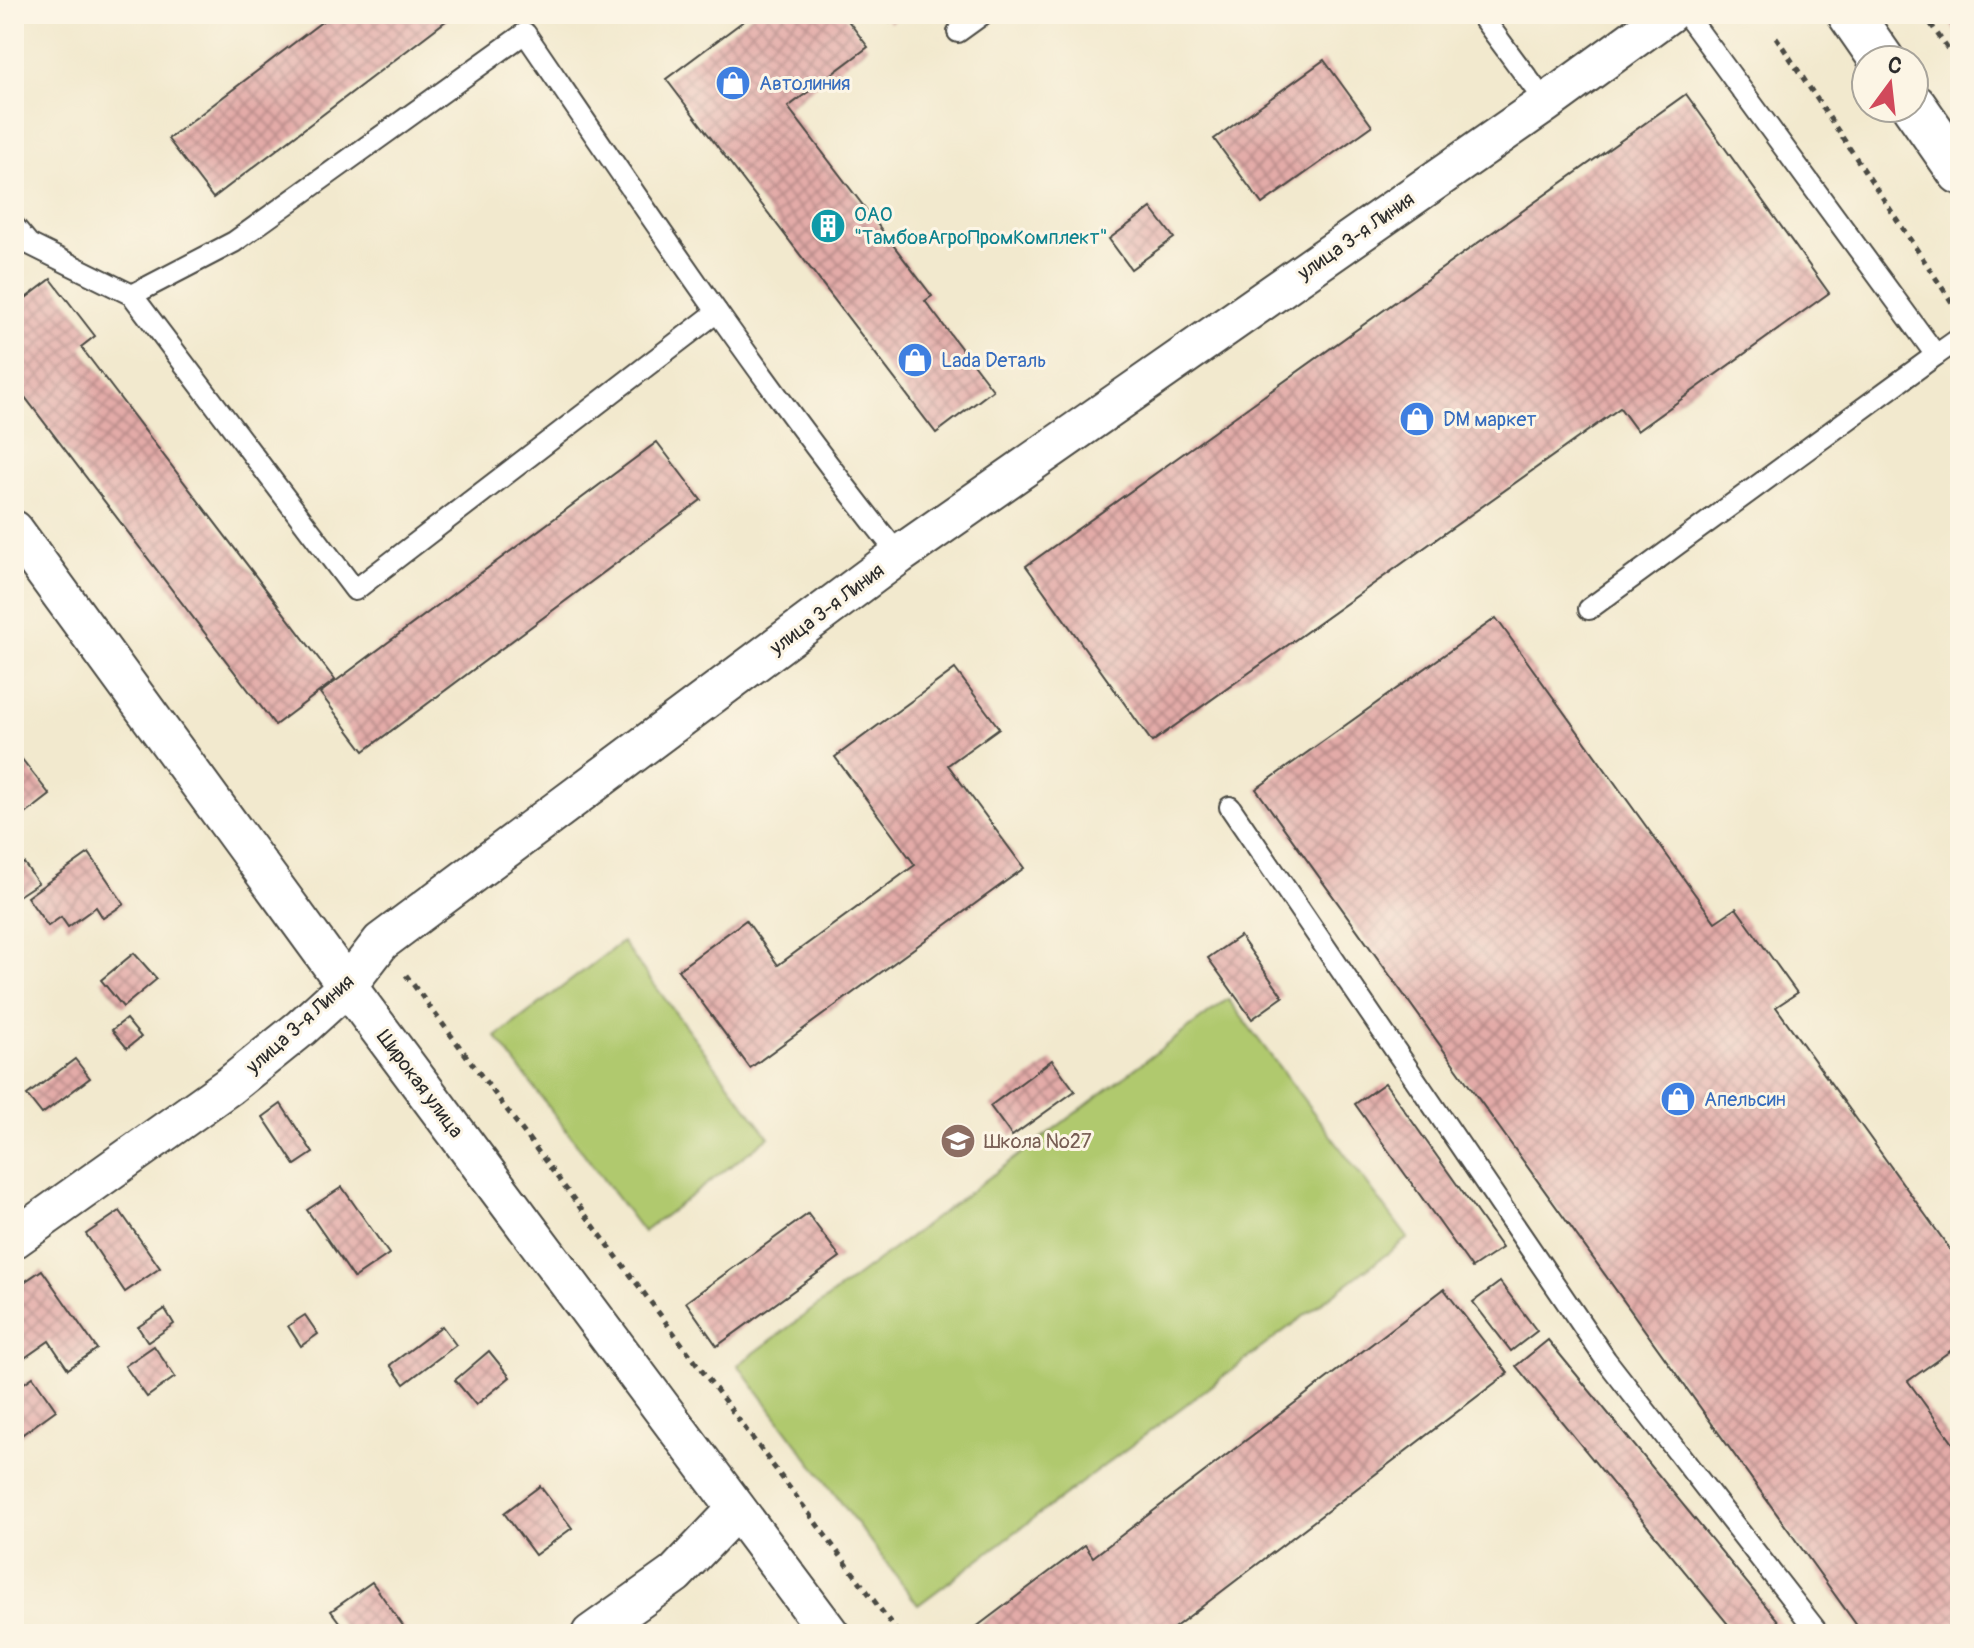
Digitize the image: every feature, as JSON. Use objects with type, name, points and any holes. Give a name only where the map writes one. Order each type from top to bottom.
[{"type":"main road","points":[[1850,14],[1871,44]]},
{"type":"main road","points":[[1927,124],[1960,172]]},
{"type":"street","name":"улица 3-я Линия","points":[[14,1239],[229,1086],[301,1028],[347,986],[381,942],[899,555],[1546,103],[1668,14]]},
{"type":"street","name":"Широкая улица","points":[[15,532],[347,986],[830,1634]]},
{"type":"street","points":[[591,1634],[675,1574],[736,1510]]},
{"type":"lane","points":[[958,32],[983,14]]},
{"type":"lane","points":[[1480,14],[1546,103]]},
{"type":"lane","points":[[1686,14],[1936,355]]},
{"type":"lane","points":[[132,295],[234,242],[525,33],[717,312],[899,555]]},
{"type":"lane","points":[[14,226],[21,249],[132,295],[355,590],[717,312]]},
{"type":"lane","points":[[1589,609],[1960,338]]},
{"type":"lane","points":[[1230,807],[1606,1360],[1819,1634]]},
{"type":"path","points":[[1924,14],[1960,67]]},
{"type":"path","points":[[1776,37],[1960,314]]},
{"type":"path","points":[[381,942],[899,1634]]},
{"type":"green space","points":[[622,942],[769,1137],[643,1232],[496,1037]]},
{"type":"green space","points":[[1228,999],[1408,1238],[918,1605],[738,1365]]},
{"type":"building","points":[[332,14],[455,14],[213,198],[168,139]]},
{"type":"building","name":"ОАО \"ТамбовАгроПромКомплект\"","points":[[753,14],[843,14],[868,47],[788,107],[932,296],[925,301],[993,390],[936,433],[666,79]]},
{"type":"building","points":[[883,14],[901,14],[890,23]]},
{"type":"building","points":[[1943,14],[1960,14],[1960,39]]},
{"type":"building","points":[[1324,60],[1372,126],[1262,204],[1214,139]]},
{"type":"building","name":"DM маркет","points":[[1686,94],[1829,293],[1637,431],[1620,408],[1152,742],[1026,566]]},
{"type":"building","points":[[1151,208],[1174,238],[1131,269],[1109,239]]},
{"type":"building","points":[[51,279],[95,336],[81,347],[335,680],[275,725],[21,392],[14,397],[14,307]]},
{"type":"building","points":[[657,442],[701,500],[364,751],[320,693]]},
{"type":"building","points":[[1496,618],[1715,922],[1736,908],[1797,993],[1776,1007],[1960,1263],[1960,1344],[1908,1381],[1960,1453],[1960,1619],[1938,1634],[1863,1634],[1256,789]]},
{"type":"building","points":[[955,669],[999,728],[948,765],[1024,868],[750,1068],[678,970],[746,920],[778,965],[915,865],[835,757]]},
{"type":"building","points":[[14,749],[50,795],[14,823]]},
{"type":"building","points":[[89,853],[124,904],[103,918],[96,907],[68,927],[61,917],[48,926],[27,897]]},
{"type":"building","points":[[24,863],[38,883],[14,899],[14,870]]},
{"type":"building","points":[[1240,936],[1283,997],[1252,1019],[1208,958]]},
{"type":"building","points":[[134,953],[157,979],[123,1007],[101,980]]},
{"type":"building","points":[[126,1019],[141,1037],[127,1048],[112,1030]]},
{"type":"building","points":[[75,1059],[90,1078],[42,1114],[27,1095]]},
{"type":"building","points":[[1052,1060],[1075,1091],[1012,1136],[990,1106]]},
{"type":"building","points":[[1385,1083],[1502,1248],[1472,1268],[1355,1104]]},
{"type":"building","points":[[281,1104],[313,1153],[295,1165],[263,1117]]},
{"type":"building","points":[[342,1187],[389,1254],[354,1278],[307,1210]]},
{"type":"building","points":[[120,1211],[160,1268],[125,1292],[86,1234]]},
{"type":"building","points":[[808,1214],[840,1257],[717,1346],[686,1302]]},
{"type":"building","points":[[42,1270],[97,1349],[68,1369],[49,1341],[23,1359],[14,1346],[14,1289]]},
{"type":"building","points":[[1500,1282],[1537,1331],[1511,1351],[1473,1302]]},
{"type":"building","points":[[1444,1289],[1508,1373],[1166,1634],[967,1634],[1085,1545],[1093,1557]]},
{"type":"building","points":[[165,1309],[174,1324],[148,1342],[138,1327]]},
{"type":"building","points":[[305,1315],[318,1334],[301,1346],[288,1326]]},
{"type":"building","points":[[442,1326],[456,1345],[404,1384],[390,1365]]},
{"type":"building","points":[[1548,1340],[1789,1634],[1736,1634],[1516,1366]]},
{"type":"building","points":[[154,1346],[175,1377],[147,1397],[125,1366]]},
{"type":"building","points":[[489,1351],[510,1377],[476,1405],[455,1380]]},
{"type":"building","points":[[33,1377],[56,1410],[20,1436],[14,1427],[14,1390]]},
{"type":"building","points":[[540,1486],[572,1528],[535,1555],[504,1513]]},
{"type":"building","points":[[372,1582],[406,1630],[399,1634],[348,1634],[331,1611]]},
{"type":"place","name":"Автолиния","points":[[733,83]]},
{"type":"place","name":"ОАО \"ТамбовАгроПромКомплект\"","points":[[828,226]]},
{"type":"place","name":"Lada Dеталь","points":[[915,360]]},
{"type":"place","name":"DM маркет","points":[[1417,419]]},
{"type":"place","name":"Апельсин","points":[[1678,1099]]},
{"type":"place","name":"Школа №27","points":[[958,1141]]}]
